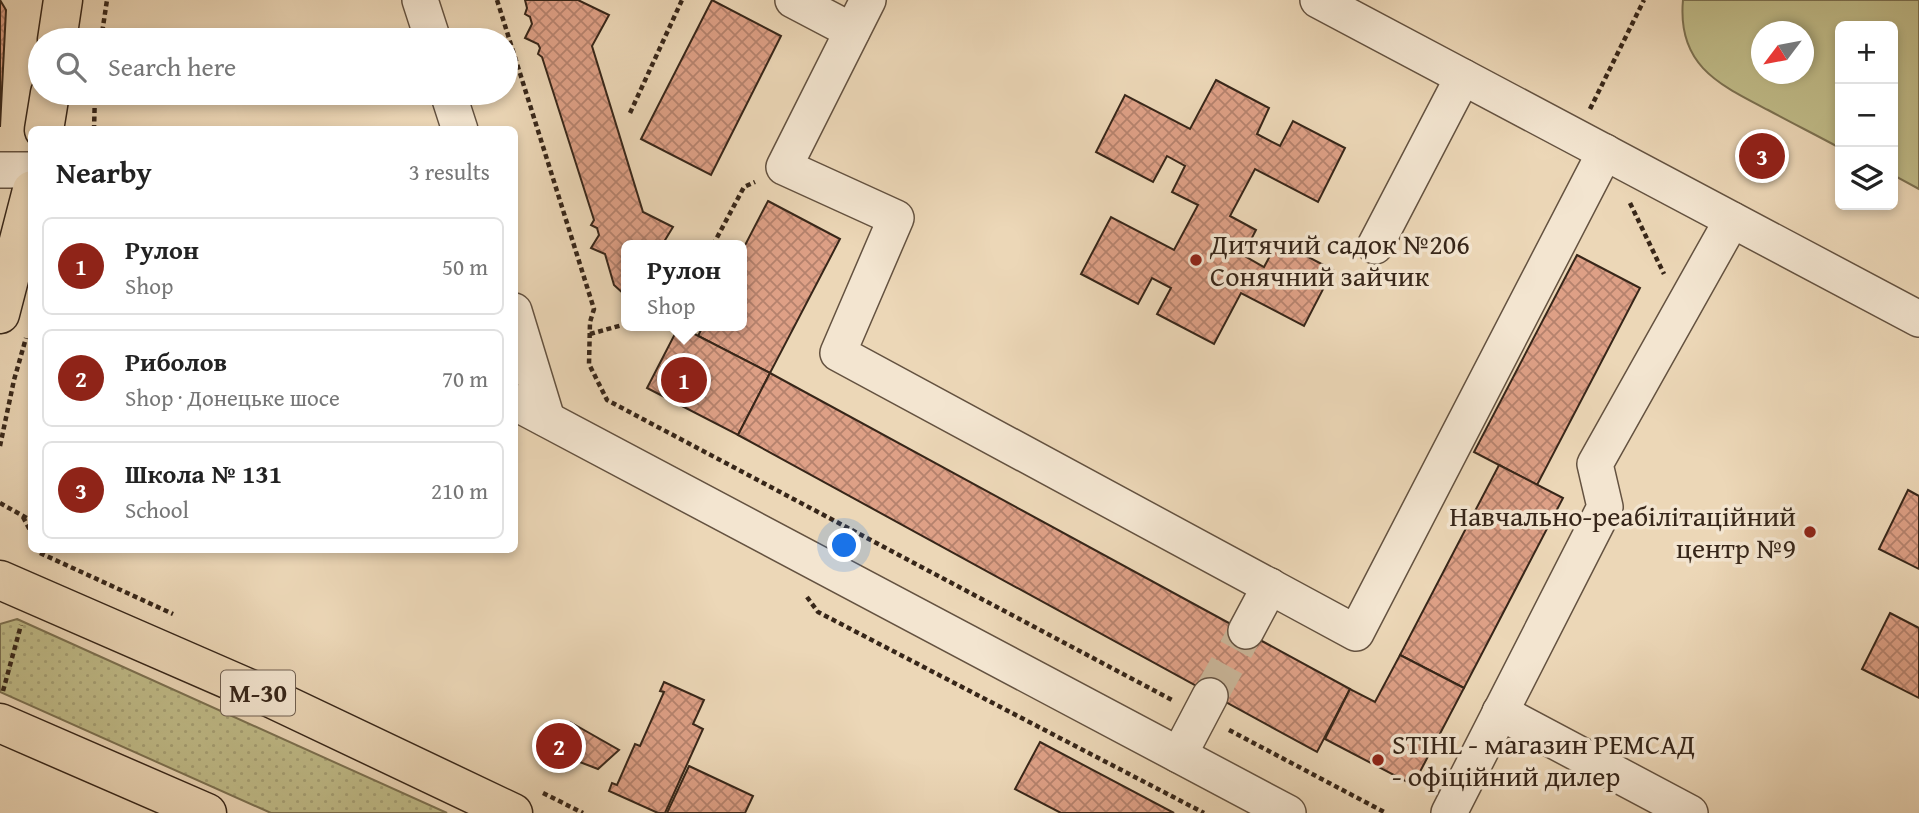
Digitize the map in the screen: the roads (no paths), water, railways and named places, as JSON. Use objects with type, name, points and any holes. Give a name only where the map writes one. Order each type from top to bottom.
[{"type":"main road","points":[[59,28],[63,0]]},
{"type":"main road","points":[[45,126],[48,105]]},
{"type":"main road","points":[[14,323],[28,220]]},
{"type":"main road","name":"М-30","points":[[0,580],[273,699],[513,813]]},
{"type":"main road","points":[[0,723],[207,813]]},
{"type":"street","points":[[420,0],[429,28]]},
{"type":"street","points":[[793,0],[852,31]]},
{"type":"street","points":[[868,0],[784,167],[895,218],[838,353],[1356,633],[1605,152]]},
{"type":"street","points":[[1318,0],[1919,319]]},
{"type":"street","points":[[1375,246],[1463,77]]},
{"type":"street","points":[[453,105],[459,126]]},
{"type":"street","points":[[0,170],[28,170]]},
{"type":"street","points":[[1449,813],[1605,507],[1595,464],[1732,220]]},
{"type":"street","points":[[518,324],[547,419]]},
{"type":"street","points":[[518,404],[1289,813]]},
{"type":"street","points":[[1246,631],[1270,586]]},
{"type":"street","points":[[1179,755],[1205,706]]},
{"type":"street","points":[[1500,712],[1690,813]]},
{"type":"tunnel","points":[[1210,696],[1246,631]]},
{"type":"place","name":"Школа № 131","points":[[1762,156]]},
{"type":"place","name":"Дитячий садок №206 Сонячний зайчик","points":[[1196,260]]},
{"type":"place","name":"Рулон","points":[[684,380]]},
{"type":"place","name":"Навчально-реабілітаційний центр №9","points":[[1810,532]]},
{"type":"place","name":"Риболов","points":[[559,746]]},
{"type":"place","name":"STIHL - магазин РЕМСАД - офіційний дилер","points":[[1378,760]]}]
